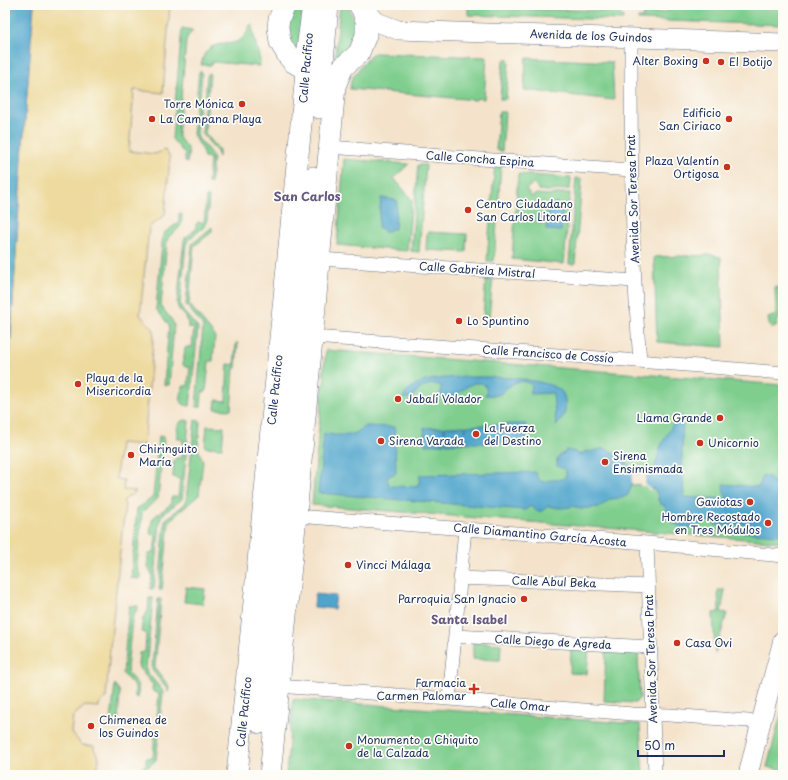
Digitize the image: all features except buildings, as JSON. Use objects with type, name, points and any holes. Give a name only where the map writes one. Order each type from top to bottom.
[{"type":"main road","points":[[286,5],[279,19],[278,27],[280,42],[288,56],[307,67],[343,67]]},
{"type":"main road","name":"Calle Pacífico","points":[[255,775],[312,5]]},
{"type":"main road","name":"Calle Pacífico","points":[[224,775],[265,367],[288,107],[307,67],[328,5]]},
{"type":"main road","points":[[270,775],[313,336],[335,86],[343,67],[359,53],[366,35],[366,20],[360,6]]},
{"type":"main road","name":"Avenida de los Guindos","points":[[360,6],[377,22],[398,30]]},
{"type":"main road","name":"Avenida de los Guindos","points":[[359,53],[374,37],[398,30],[783,43]]},
{"type":"main road","name":"Calle Pacífico","points":[[238,775],[307,67]]},
{"type":"main road","points":[[748,775],[783,640]]},
{"type":"street","name":"Avenida Sor Teresa Prat","points":[[631,37],[631,170],[635,281],[640,361]]},
{"type":"street","name":"Calle Concha Espina","points":[[330,147],[631,170]]},
{"type":"street","name":"Calle Gabriela Mistral","points":[[320,259],[635,281]]},
{"type":"street","name":"Calle Francisco de Cossío","points":[[313,336],[783,373]]},
{"type":"street","name":"Calle Diamantino García Acosta","points":[[296,516],[647,543],[783,556]]},
{"type":"street","points":[[449,699],[465,529]]},
{"type":"street","name":"Avenida Sor Teresa Prat","points":[[647,543],[655,775]]},
{"type":"street","name":"Calle Abul Beka","points":[[460,578],[648,586]]},
{"type":"street","name":"Calle Diego de Agreda","points":[[455,636],[650,647]]},
{"type":"street","name":"Calle Omar","points":[[278,686],[633,714],[653,714],[761,722]]},
{"type":"green space","points":[[292,5],[303,5],[298,55],[292,51],[284,22]]},
{"type":"green space","points":[[340,5],[347,6],[350,10],[354,24],[354,33],[350,46],[335,58]]},
{"type":"green space","points":[[468,5],[506,5],[506,8],[616,11],[623,16],[623,20],[468,15]]},
{"type":"green space","points":[[783,5],[783,25],[638,20],[638,18],[643,18],[644,12],[664,12],[671,10],[674,7],[748,7]]},
{"type":"green space","points":[[250,25],[253,25],[253,32],[260,60],[259,66],[212,62],[211,65],[201,65],[205,54],[211,48],[217,45],[239,41],[245,35]]},
{"type":"green space","points":[[182,28],[192,30],[186,41],[178,135],[188,149],[187,163],[185,162],[185,154],[172,139]]},
{"type":"green space","points":[[375,53],[487,57],[484,99],[477,98],[476,100],[350,89],[353,77],[369,56]]},
{"type":"green space","points":[[507,58],[509,62],[506,99],[500,99],[503,61]]},
{"type":"green space","points":[[526,58],[612,62],[614,100],[524,90]]},
{"type":"green space","points":[[199,72],[202,72],[197,134],[198,138],[213,156],[211,183],[208,183],[210,158],[204,157],[202,149],[193,134]]},
{"type":"green space","points":[[210,73],[205,133],[219,150],[219,157],[217,152],[202,133],[207,77]]},
{"type":"green space","points":[[499,112],[505,112],[502,151],[496,150]]},
{"type":"green space","points":[[344,159],[409,164],[394,178],[412,200],[407,251],[337,245]]},
{"type":"green space","points":[[418,165],[426,165],[419,252],[411,251]]},
{"type":"green space","points":[[495,165],[501,165],[498,209],[491,208]]},
{"type":"green space","points":[[518,174],[571,178],[570,189],[540,191],[534,183],[526,189],[532,197],[536,194],[550,195],[570,193],[564,264],[512,259]]},
{"type":"green space","points":[[576,178],[582,179],[575,264],[569,264]]},
{"type":"green space","points":[[206,197],[209,197],[206,225],[188,240],[186,245],[180,304],[183,311],[198,328],[190,406],[181,402],[181,397],[183,386],[188,386],[190,367],[185,367],[183,365],[185,348],[192,347],[194,328],[188,327],[188,322],[179,309],[177,303],[184,241],[185,238],[196,229],[196,224],[198,222],[204,223]]},
{"type":"green space","points":[[179,213],[182,214],[182,222],[167,240],[161,305],[174,325],[169,385],[164,385],[169,325],[156,309],[163,234],[179,222]]},
{"type":"green space","points":[[490,221],[497,221],[494,261],[487,261]]},
{"type":"green space","points":[[212,227],[212,232],[194,246],[189,304],[215,336],[213,361],[209,361],[206,392],[202,392],[201,407],[196,407],[203,327],[186,305],[192,244]]},
{"type":"green space","points":[[427,232],[467,234],[466,252],[426,250]]},
{"type":"green space","points":[[712,255],[721,257],[724,347],[657,342],[654,257]]},
{"type":"green space","points":[[486,276],[493,277],[489,318],[486,321],[483,318]]},
{"type":"green space","points":[[775,287],[783,289],[783,303],[776,327],[772,328],[768,318],[776,315]]},
{"type":"green space","points":[[236,343],[238,343],[236,368],[234,368],[231,410],[215,409],[216,400],[226,401],[228,364],[234,365]]},
{"type":"green space","points":[[326,350],[783,385],[783,542],[312,505],[325,375],[323,375]]},
{"type":"green space","points":[[184,420],[189,421],[182,499],[162,515],[160,520],[154,589],[150,589],[152,574],[148,567],[148,555],[150,553],[154,553],[156,535],[150,533],[152,521],[154,517],[171,504],[172,497],[178,497],[180,479],[173,477],[174,460],[176,458],[182,458],[183,440],[177,438],[177,430],[178,425]]},
{"type":"green space","points":[[195,420],[200,421],[198,449],[203,461],[199,495],[169,521],[162,590],[159,590],[165,520],[185,504],[186,501]]},
{"type":"green space","points":[[207,426],[224,427],[222,448],[205,447]]},
{"type":"green space","points":[[159,436],[164,437],[158,498],[142,513],[137,565],[141,577],[140,579],[131,578],[137,509],[153,497]]},
{"type":"green space","points":[[186,587],[205,589],[203,604],[184,602]]},
{"type":"green space","points":[[718,590],[725,590],[721,612],[727,613],[715,654],[713,613],[719,612]]},
{"type":"green space","points":[[149,598],[153,598],[146,669],[163,693],[160,719],[157,718],[159,693],[152,690],[153,685],[138,665],[139,653],[145,652],[146,633],[141,632],[143,618],[148,611]]},
{"type":"green space","points":[[158,599],[161,599],[155,668],[169,686],[168,692],[152,670]]},
{"type":"green space","points":[[129,606],[138,606],[132,620],[127,669],[129,674],[136,682],[138,688],[137,698],[135,697],[135,687],[123,674]]},
{"type":"green space","points":[[473,642],[501,644],[500,660],[473,659]]},
{"type":"green space","points":[[571,647],[589,648],[587,674],[570,673]]},
{"type":"green space","points":[[606,649],[635,650],[638,654],[640,698],[635,703],[604,701]]},
{"type":"green space","points":[[115,684],[120,692],[118,721],[111,720]]},
{"type":"green space","points":[[293,699],[640,724],[643,775],[286,775]]},
{"type":"green space","points":[[783,706],[783,765],[782,770],[767,767]]},
{"type":"green space","points":[[155,732],[159,733],[156,760],[138,775],[133,775],[146,764],[146,758],[153,758]]},
{"type":"sand","name":"Playa de la Misericordia","points":[[34,5],[170,5],[163,93],[134,90],[129,151],[155,154],[165,150],[170,157],[165,215],[149,227],[140,315],[154,330],[144,445],[120,443],[116,479],[124,480],[123,490],[136,491],[123,501],[125,504],[106,698],[99,704],[99,707],[85,706],[73,716],[71,732],[82,745],[94,746],[94,749],[99,757],[97,775],[5,775],[5,411]]},
{"type":"water","points":[[5,5],[34,5],[5,411]]},
{"type":"water","points":[[381,198],[397,200],[395,229],[390,229],[385,233],[383,229],[378,228]]},
{"type":"water","points":[[557,202],[558,206],[563,206],[561,231],[546,230],[548,205],[552,206]]},
{"type":"water","points":[[460,377],[512,378],[552,386],[560,390],[564,395],[564,415],[556,426],[553,393],[530,394],[532,386],[527,382],[514,383],[501,394],[496,395],[485,395],[487,392],[485,385],[481,383],[474,383],[455,396],[438,397],[441,393],[441,386],[432,384],[424,386],[411,398],[403,398],[413,386],[428,380]]},
{"type":"water","points":[[683,416],[682,456],[684,497],[728,499],[724,493],[723,484],[759,487],[763,475],[769,477],[777,485],[783,468],[783,500],[778,500],[777,505],[778,508],[783,510],[783,527],[779,535],[741,532],[744,526],[742,522],[740,525],[733,526],[715,525],[713,522],[709,522],[690,528],[676,525],[663,512],[666,510],[664,505],[659,503],[660,501],[658,501],[658,496],[654,488],[651,489],[645,485],[632,484],[628,495],[622,498],[610,499],[600,507],[580,509],[573,506],[560,508],[548,506],[543,511],[536,511],[531,506],[525,510],[318,493],[324,433],[349,435],[356,433],[365,426],[395,427],[396,473],[389,476],[387,479],[391,486],[416,487],[419,483],[420,475],[535,472],[539,480],[544,482],[564,478],[566,472],[564,469],[557,466],[557,459],[561,454],[565,453],[566,450],[583,454],[585,451],[589,452],[606,449],[620,456],[628,464],[632,474],[650,475],[653,473],[661,445],[677,417]]},
{"type":"water","points":[[506,424],[507,430],[507,424],[526,424],[526,441],[508,442],[506,436],[506,442],[487,443],[486,436],[486,443],[467,443],[465,437],[465,443],[446,444],[446,438],[444,437],[444,444],[425,445],[424,428],[444,427],[445,432],[445,427],[465,426],[466,431],[466,426],[485,425],[486,431],[487,425]]},
{"type":"water","points":[[315,594],[336,596],[334,609],[314,607]]},
{"type":"pier","points":[[640,472],[650,472],[650,475],[646,475],[645,484],[651,489],[651,491],[644,486],[640,486],[640,484],[632,484],[632,474],[640,474]]},
{"type":"place","name":"Alter Boxing","points":[[706,61]]},
{"type":"place","name":"El Botijo","points":[[721,62]]},
{"type":"place","name":"Torre Mónica","points":[[242,104]]},
{"type":"place","name":"La Campana Playa","points":[[152,119]]},
{"type":"place","name":"Edificio San Ciriaco","points":[[729,119]]},
{"type":"place","name":"Plaza Valentín Ortigosa","points":[[727,167]]},
{"type":"place","name":"Centro Ciudadano San Carlos Litoral","points":[[468,210]]},
{"type":"place","name":"Lo Spuntino","points":[[459,321]]},
{"type":"place","name":"Playa de la Misericordia","points":[[78,384]]},
{"type":"place","name":"Jabalí Volador","points":[[398,399]]},
{"type":"place","name":"Llama Grande","points":[[720,418]]},
{"type":"place","name":"La Fuerza del Destino","points":[[476,434]]},
{"type":"place","name":"Sirena Varada","points":[[381,441]]},
{"type":"place","name":"Unicornio","points":[[700,443]]},
{"type":"place","name":"Chiringuito María","points":[[131,455]]},
{"type":"place","name":"Sirena Ensimismada","points":[[605,462]]},
{"type":"place","name":"Gaviotas","points":[[750,502]]},
{"type":"place","name":"Hombre Recostado en Tres Módulos","points":[[768,523]]},
{"type":"place","name":"Vincci Málaga","points":[[348,565]]},
{"type":"place","name":"Parroquia San Ignacio","points":[[524,599]]},
{"type":"place","name":"Casa Ovi","points":[[677,643]]},
{"type":"place","name":"Farmacia Carmen Palomar","points":[[474,689]]},
{"type":"place","name":"Chimenea de los Guindos","points":[[91,726]]},
{"type":"place","name":"Monumento a Chiquito de la Calzada","points":[[349,746]]},
{"type":"district","name":"San Carlos","points":[[307,197]]},
{"type":"district","name":"Santa Isabel","points":[[469,620]]}]
